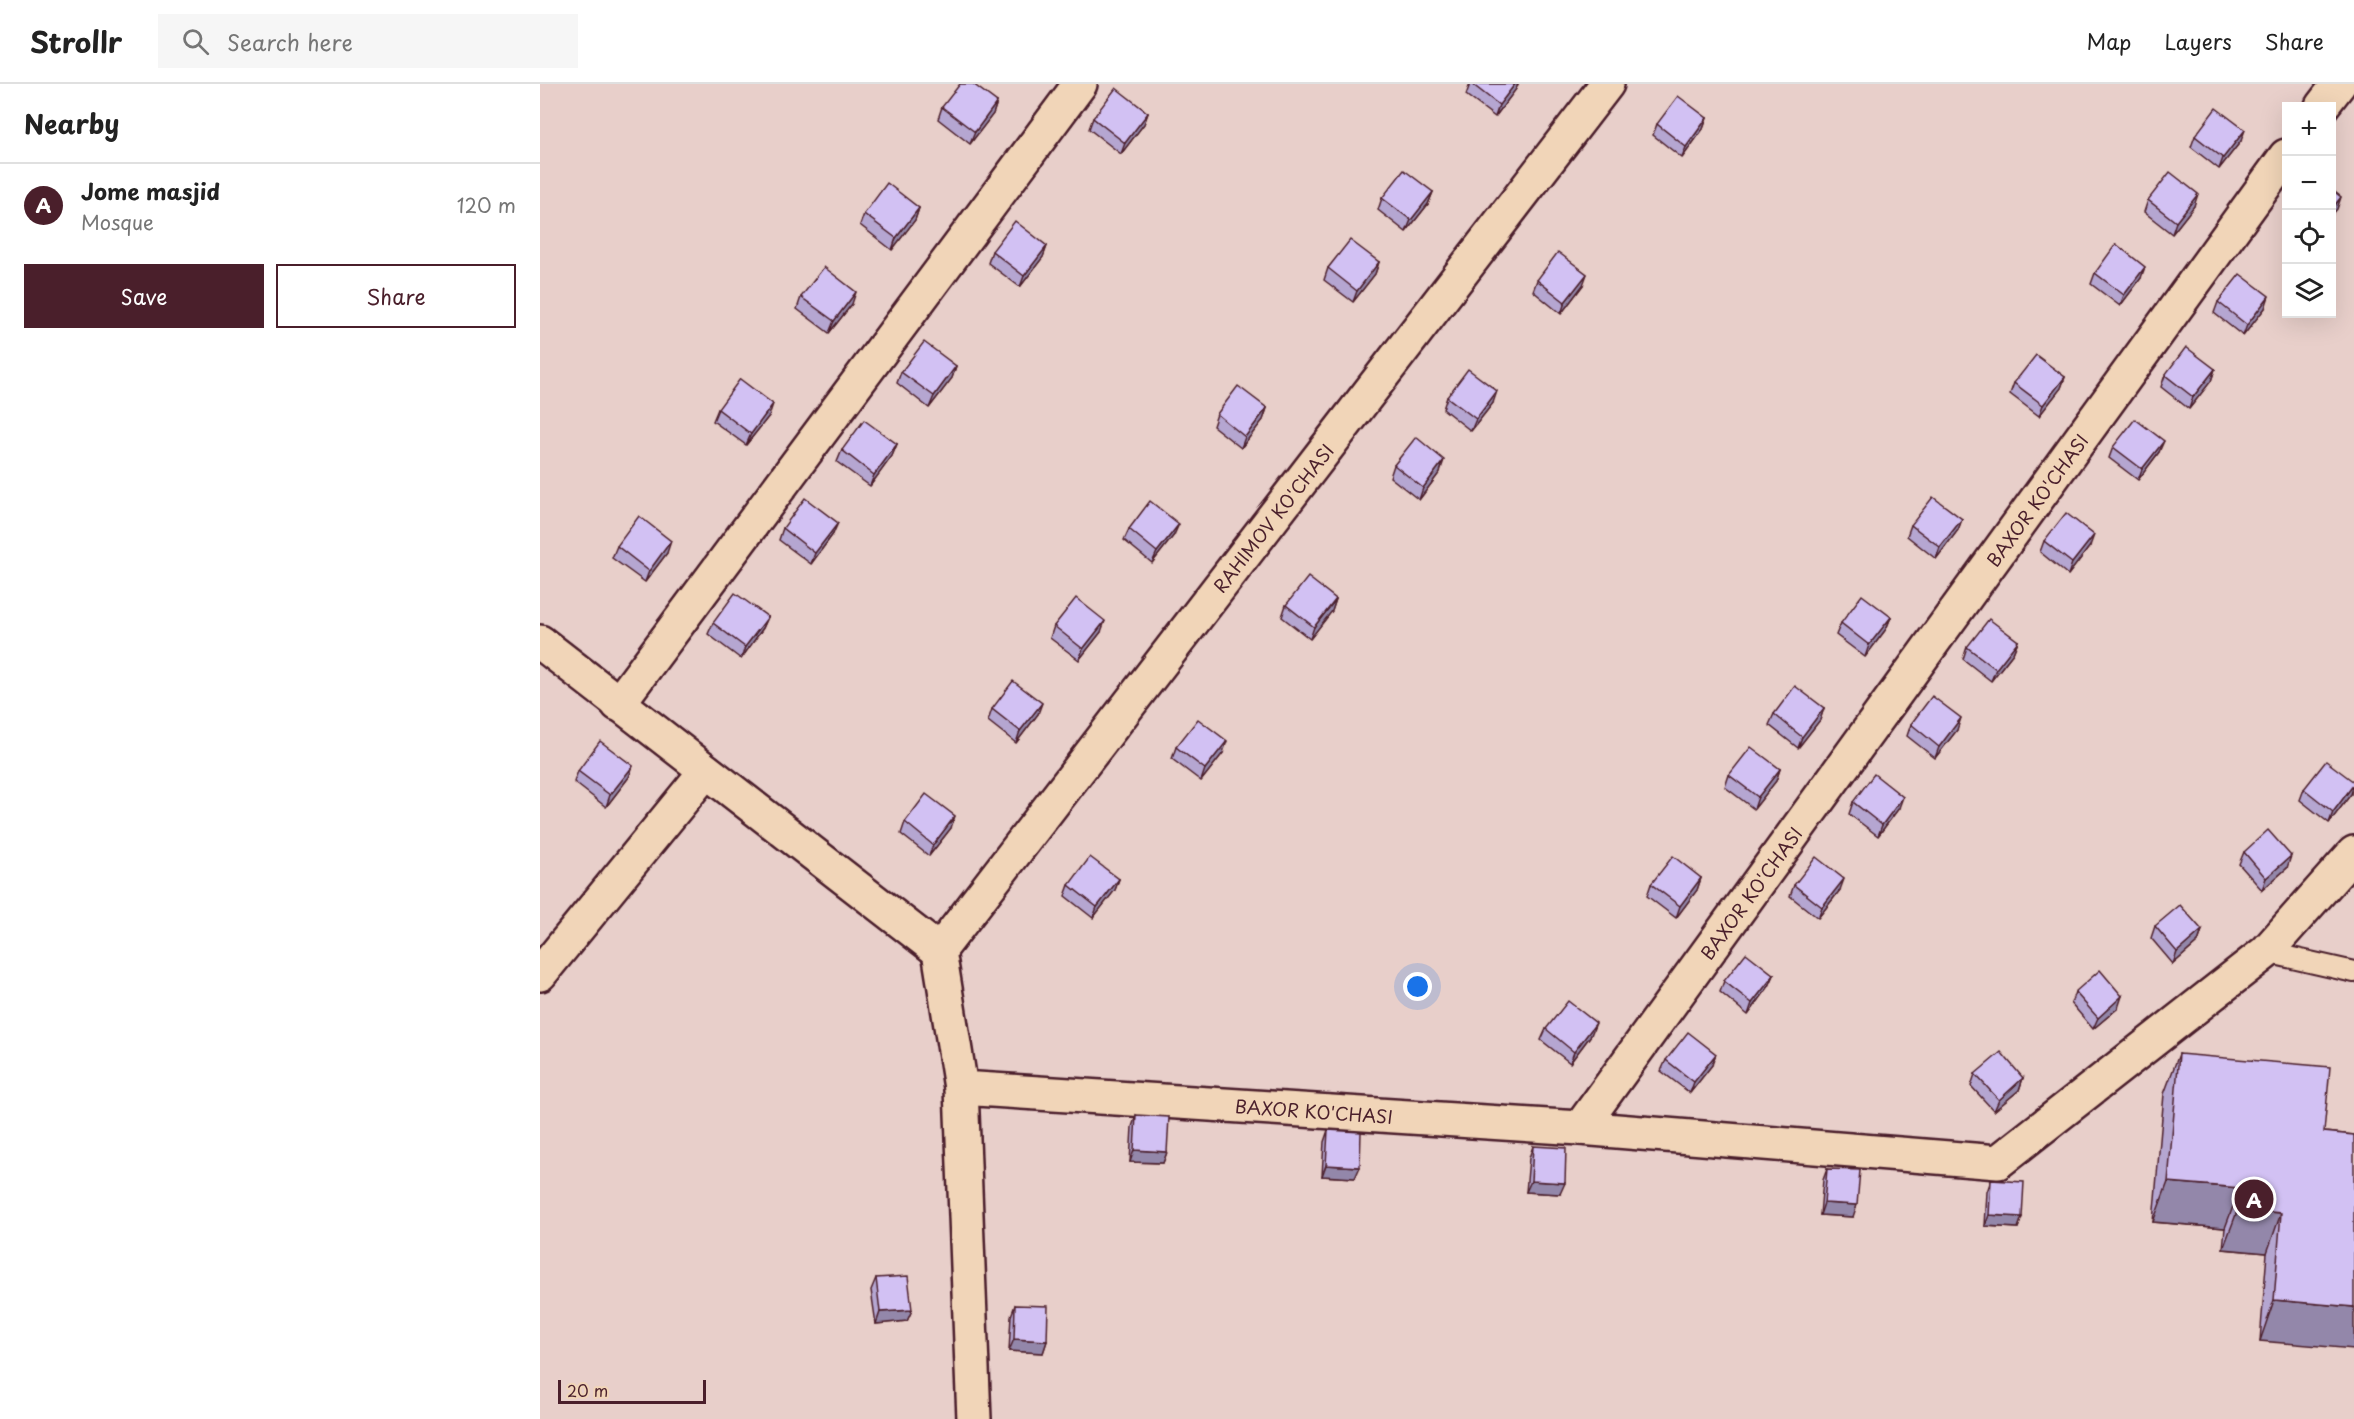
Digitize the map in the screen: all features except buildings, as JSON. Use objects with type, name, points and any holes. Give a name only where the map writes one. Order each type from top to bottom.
[{"type":"street","points":[[618,705],[1080,84]]},
{"type":"street","name":"RAHIMOV KO'CHASI","points":[[939,951],[1607,84]]},
{"type":"street","points":[[2325,102],[2339,84]]},
{"type":"street","name":"BAXOR KO'CHASI","points":[[961,1088],[1581,1128],[2282,162]]},
{"type":"street","points":[[540,642],[618,705],[939,951],[961,1088],[974,1419]]},
{"type":"street","points":[[540,974],[706,771]]},
{"type":"street","points":[[1581,1128],[1998,1162],[2266,952],[2354,854]]},
{"type":"lane","points":[[2266,952],[2354,972]]},
{"type":"place","name":"Jome masjid","points":[[2254,1199]]}]
